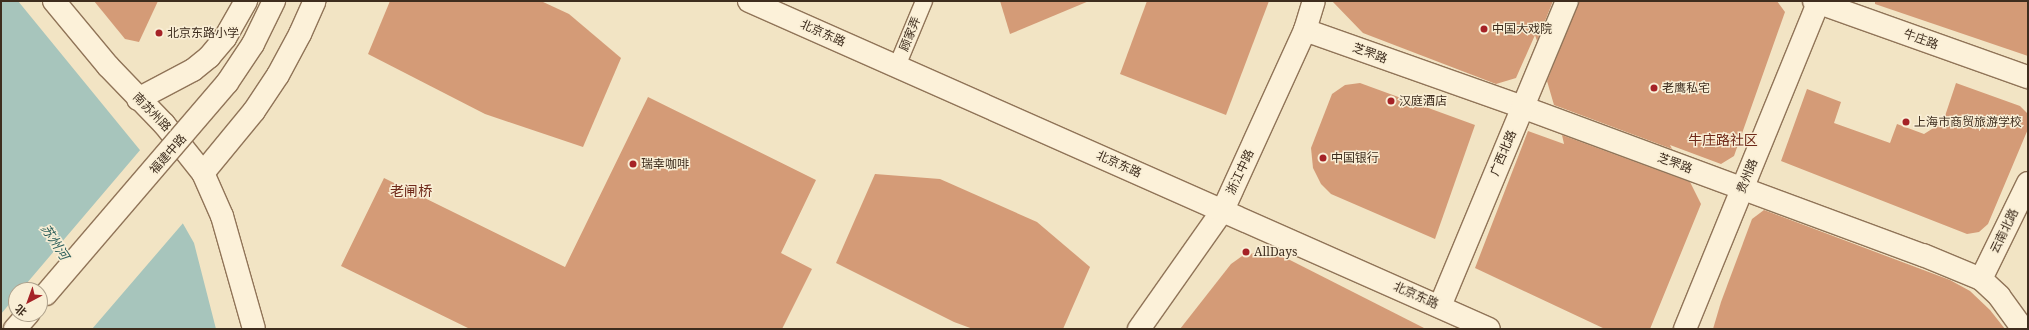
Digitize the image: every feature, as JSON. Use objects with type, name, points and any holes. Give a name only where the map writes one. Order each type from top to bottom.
[{"type":"street","name":"南苏州路","points":[[54,1],[92,48],[138,99],[164,124],[203,173],[222,216],[254,329]]},
{"type":"street","points":[[138,99],[193,70],[209,57],[225,38],[246,1]]},
{"type":"street","name":"福建中路","points":[[48,292],[227,83],[253,44],[274,1]]},
{"type":"street","points":[[203,173],[254,111],[274,81],[300,34],[315,1]]},
{"type":"street","name":"北京东路","points":[[749,1],[1489,329]]},
{"type":"street","name":"浙江中路","points":[[1139,329],[1223,210],[1305,30],[1314,1]]},
{"type":"street","name":"广西北路","points":[[1440,306],[1567,1]]},
{"type":"street","name":"牛庄路","points":[[1817,2],[2028,77]]},
{"type":"street","name":"贵州路","points":[[1685,329],[1817,2]]},
{"type":"street","name":"芝罘路","points":[[1305,30],[1522,107],[1923,255],[1981,280],[1999,296],[2023,329]]},
{"type":"street","name":"云南北路","points":[[1981,280],[2028,183]]},
{"type":"lane","name":"顾家弄","points":[[897,66],[924,1]]},
{"type":"water","name":"苏州河","points":[[1,1],[18,1],[144,155],[194,243],[216,329],[1,329]]},
{"type":"pier","points":[[141,149],[184,222],[92,329],[1,329],[1,314],[8,306],[8,322],[48,322],[48,282],[28,282]]},
{"type":"building","points":[[94,1],[158,1],[139,42],[125,39]]},
{"type":"building","points":[[390,1],[541,1],[569,14],[621,58],[583,147],[485,114],[368,54]]},
{"type":"building","points":[[1000,1],[1089,1],[1010,34]]},
{"type":"building","points":[[1147,1],[1269,1],[1226,115],[1120,74]]},
{"type":"building","name":"中国大戏院","points":[[1332,1],[1553,1],[1537,41],[1535,35],[1516,78],[1496,84],[1363,33]]},
{"type":"building","name":"老鹰私宅","points":[[1579,1],[1777,1],[1785,12],[1734,156],[1721,164],[1670,145],[1672,149],[1554,105],[1547,81]]},
{"type":"building","points":[[1875,1],[2028,1],[2028,56],[1875,4]]},
{"type":"building","points":[[1360,83],[1475,125],[1435,239],[1331,194],[1321,184],[1313,168],[1311,148],[1332,94],[1345,85]]},
{"type":"building","points":[[1956,83],[2020,106],[2028,114],[2028,129],[1988,224],[1979,232],[1967,234],[1781,161],[1807,89],[1841,102],[1834,123],[1890,143],[1897,124],[1924,134],[1943,122]]},
{"type":"building","points":[[648,97],[816,180],[781,253],[812,269],[782,329],[470,329],[341,266],[384,178],[565,267]]},
{"type":"building","points":[[1528,131],[1564,144],[1562,135],[1690,182],[1701,204],[1650,329],[1605,329],[1475,268]]},
{"type":"building","points":[[875,174],[940,179],[1037,222],[1090,267],[1063,329],[973,329],[954,322],[836,263]]},
{"type":"building","points":[[1764,210],[1950,280],[1970,291],[1990,310],[2005,329],[1713,329],[1721,302],[1752,219]]},
{"type":"building","points":[[1265,253],[1286,258],[1426,329],[1180,329],[1231,264],[1245,254]]},
{"type":"place","name":"中国大戏院","points":[[1484,29]]},
{"type":"place","name":"北京东路小学","points":[[159,33]]},
{"type":"place","name":"老鹰私宅","points":[[1654,88]]},
{"type":"place","name":"汉庭酒店","points":[[1391,101]]},
{"type":"place","name":"上海市商贸旅游学校","points":[[1906,122]]},
{"type":"place","name":"中国银行","points":[[1323,158]]},
{"type":"place","name":"瑞幸咖啡","points":[[633,164]]},
{"type":"place","name":"AllDays","points":[[1246,252]]},
{"type":"district","name":"牛庄路社区","points":[[1723,140]]},
{"type":"district","name":"老闸桥","points":[[411,191]]}]
